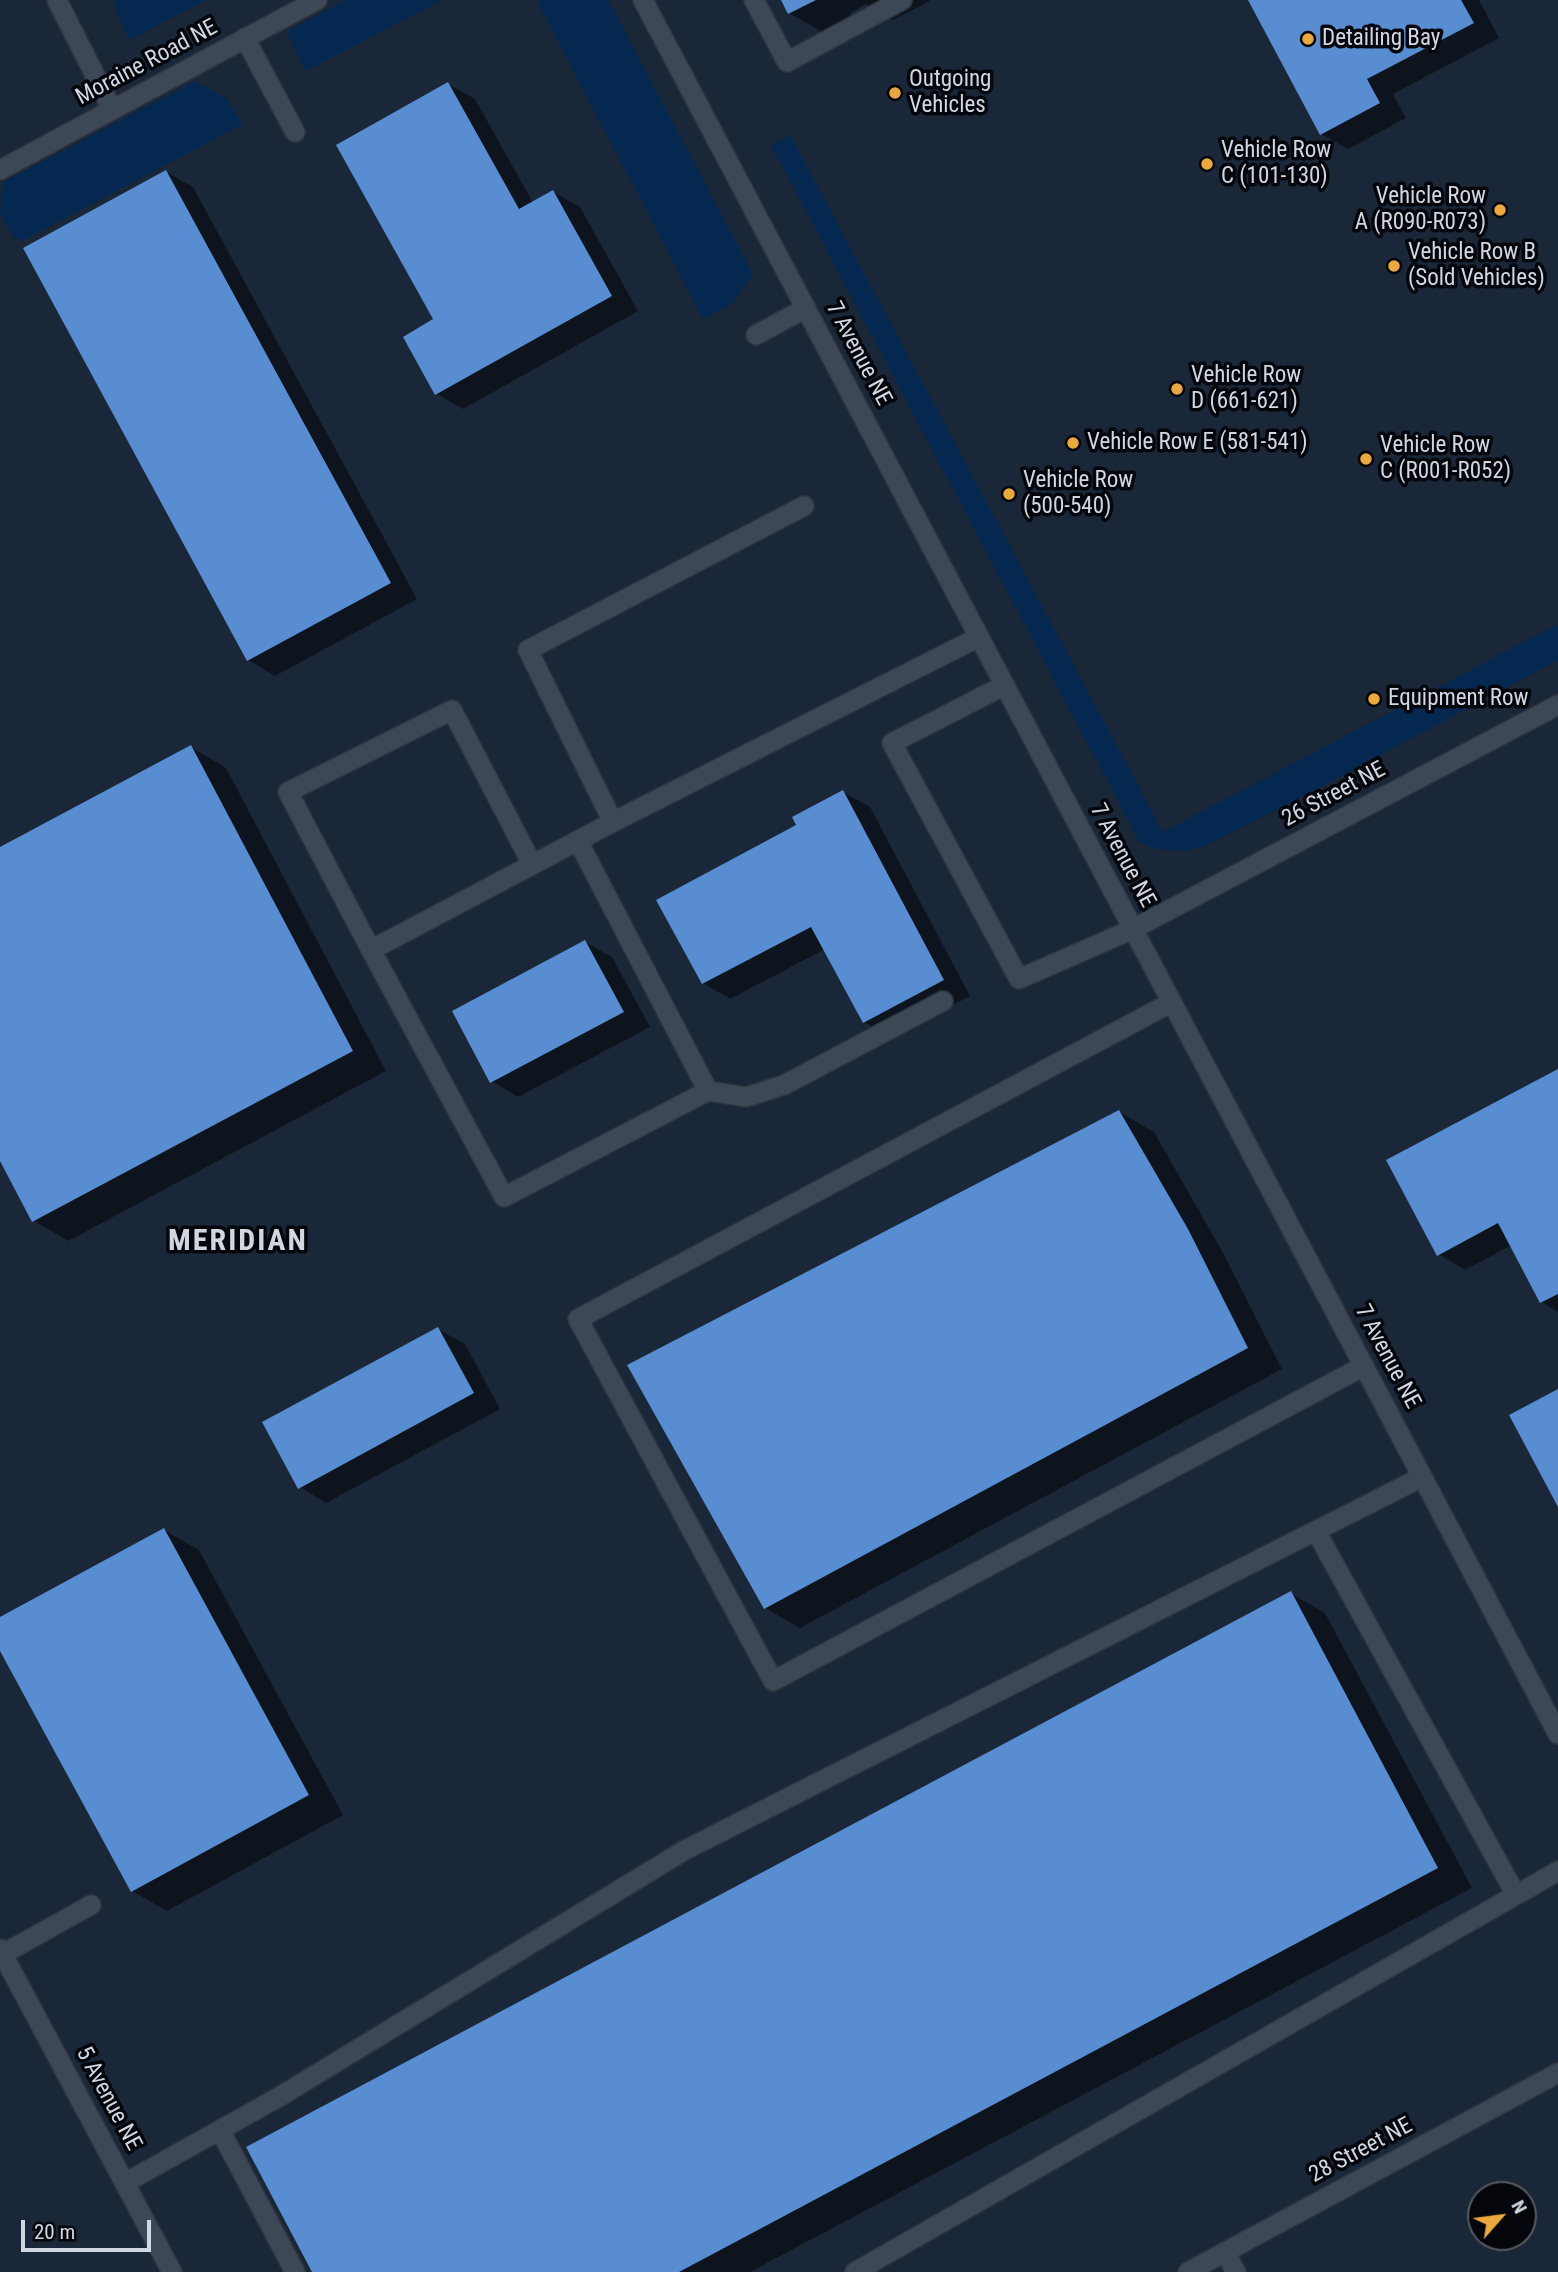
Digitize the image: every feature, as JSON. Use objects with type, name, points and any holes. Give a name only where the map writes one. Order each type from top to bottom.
[{"type":"street","points":[[57,0],[112,110]]},
{"type":"street","name":"Moraine Road NE","points":[[0,170],[317,0]]},
{"type":"street","name":"7 Avenue NE","points":[[643,0],[1558,1734]]},
{"type":"street","points":[[754,0],[787,62],[902,0]]},
{"type":"street","points":[[245,38],[295,132]]},
{"type":"street","points":[[756,335],[806,308]]},
{"type":"street","points":[[613,822],[527,650],[804,506]]},
{"type":"street","points":[[371,950],[613,822],[979,637]]},
{"type":"street","name":"26 Street NE","points":[[1003,686],[892,743],[1019,979],[1133,929],[1558,705]]},
{"type":"street","points":[[532,864],[452,710],[288,792],[504,1197],[708,1091],[746,1097],[784,1085],[943,1001]]},
{"type":"street","points":[[578,841],[708,1091]]},
{"type":"street","points":[[1171,1002],[578,1319],[773,1681],[1364,1366]]},
{"type":"street","points":[[125,2183],[291,2090],[685,1850],[1422,1477]]},
{"type":"street","points":[[1316,1531],[1516,1895]]},
{"type":"street","points":[[855,2272],[1558,1871]]},
{"type":"street","points":[[1,1952],[91,1905]]},
{"type":"street","name":"5 Avenue NE","points":[[1,1952],[172,2272]]},
{"type":"street","name":"28 Street NE","points":[[1188,2272],[1558,2073]]},
{"type":"street","points":[[220,2130],[295,2272]]},
{"type":"street","points":[[1225,2252],[1236,2272]]},
{"type":"shaded area","points":[[0,0],[1558,0],[1558,2272],[0,2272]]},
{"type":"shaded area","points":[[114,0],[206,0],[129,40],[115,9]]},
{"type":"shaded area","points":[[346,0],[442,0],[308,70],[305,69],[286,31]]},
{"type":"shaded area","points":[[536,0],[608,0],[753,274],[732,304],[703,319]]},
{"type":"shaded area","points":[[195,81],[227,99],[243,124],[22,241],[19,238],[15,240],[0,213],[3,182]]},
{"type":"shaded area","points":[[790,135],[1163,832],[1558,624],[1558,660],[1203,847],[1184,851],[1157,849],[1140,843],[771,145]]},
{"type":"building","points":[[781,0],[816,0],[788,14]]},
{"type":"building","points":[[1248,0],[1461,0],[1474,23],[1367,79],[1380,103],[1320,135]]},
{"type":"building","points":[[448,82],[519,209],[553,190],[612,296],[435,395],[403,337],[433,319],[336,145]]},
{"type":"building","points":[[166,170],[391,583],[247,661],[23,248]]},
{"type":"building","points":[[191,745],[353,1051],[32,1222],[0,1161],[0,847]]},
{"type":"building","points":[[843,790],[944,980],[863,1023],[811,927],[702,984],[656,900],[796,825],[792,817]]},
{"type":"building","points":[[585,940],[624,1012],[490,1083],[452,1011]]},
{"type":"building","points":[[1558,1069],[1558,1294],[1540,1303],[1498,1223],[1437,1256],[1386,1160]]},
{"type":"building","points":[[1119,1110],[1188,1229],[1248,1348],[764,1609],[627,1365]]},
{"type":"building","points":[[438,1327],[474,1393],[298,1489],[262,1422]]},
{"type":"building","points":[[1558,1389],[1558,1507],[1509,1415]]},
{"type":"building","points":[[164,1528],[309,1795],[131,1892],[0,1651],[0,1617]]},
{"type":"building","points":[[1291,1591],[1438,1868],[679,2272],[312,2272],[246,2147]]},
{"type":"place","name":"Detailing Bay","points":[[1308,39]]},
{"type":"place","name":"Outgoing Vehicles","points":[[895,93]]},
{"type":"place","name":"Vehicle Row C (101-130)","points":[[1207,164]]},
{"type":"place","name":"Vehicle Row A (R090-R073)","points":[[1500,210]]},
{"type":"place","name":"Vehicle Row B (Sold Vehicles)","points":[[1394,266]]},
{"type":"place","name":"Vehicle Row D (661-621)","points":[[1177,389]]},
{"type":"place","name":"Vehicle Row E (581-541)","points":[[1073,443]]},
{"type":"place","name":"Vehicle Row C (R001-R052)","points":[[1366,459]]},
{"type":"place","name":"Vehicle Row (500-540)","points":[[1009,494]]},
{"type":"place","name":"Equipment Row","points":[[1374,699]]},
{"type":"district","name":"MERIDIAN","points":[[238,1242]]}]
